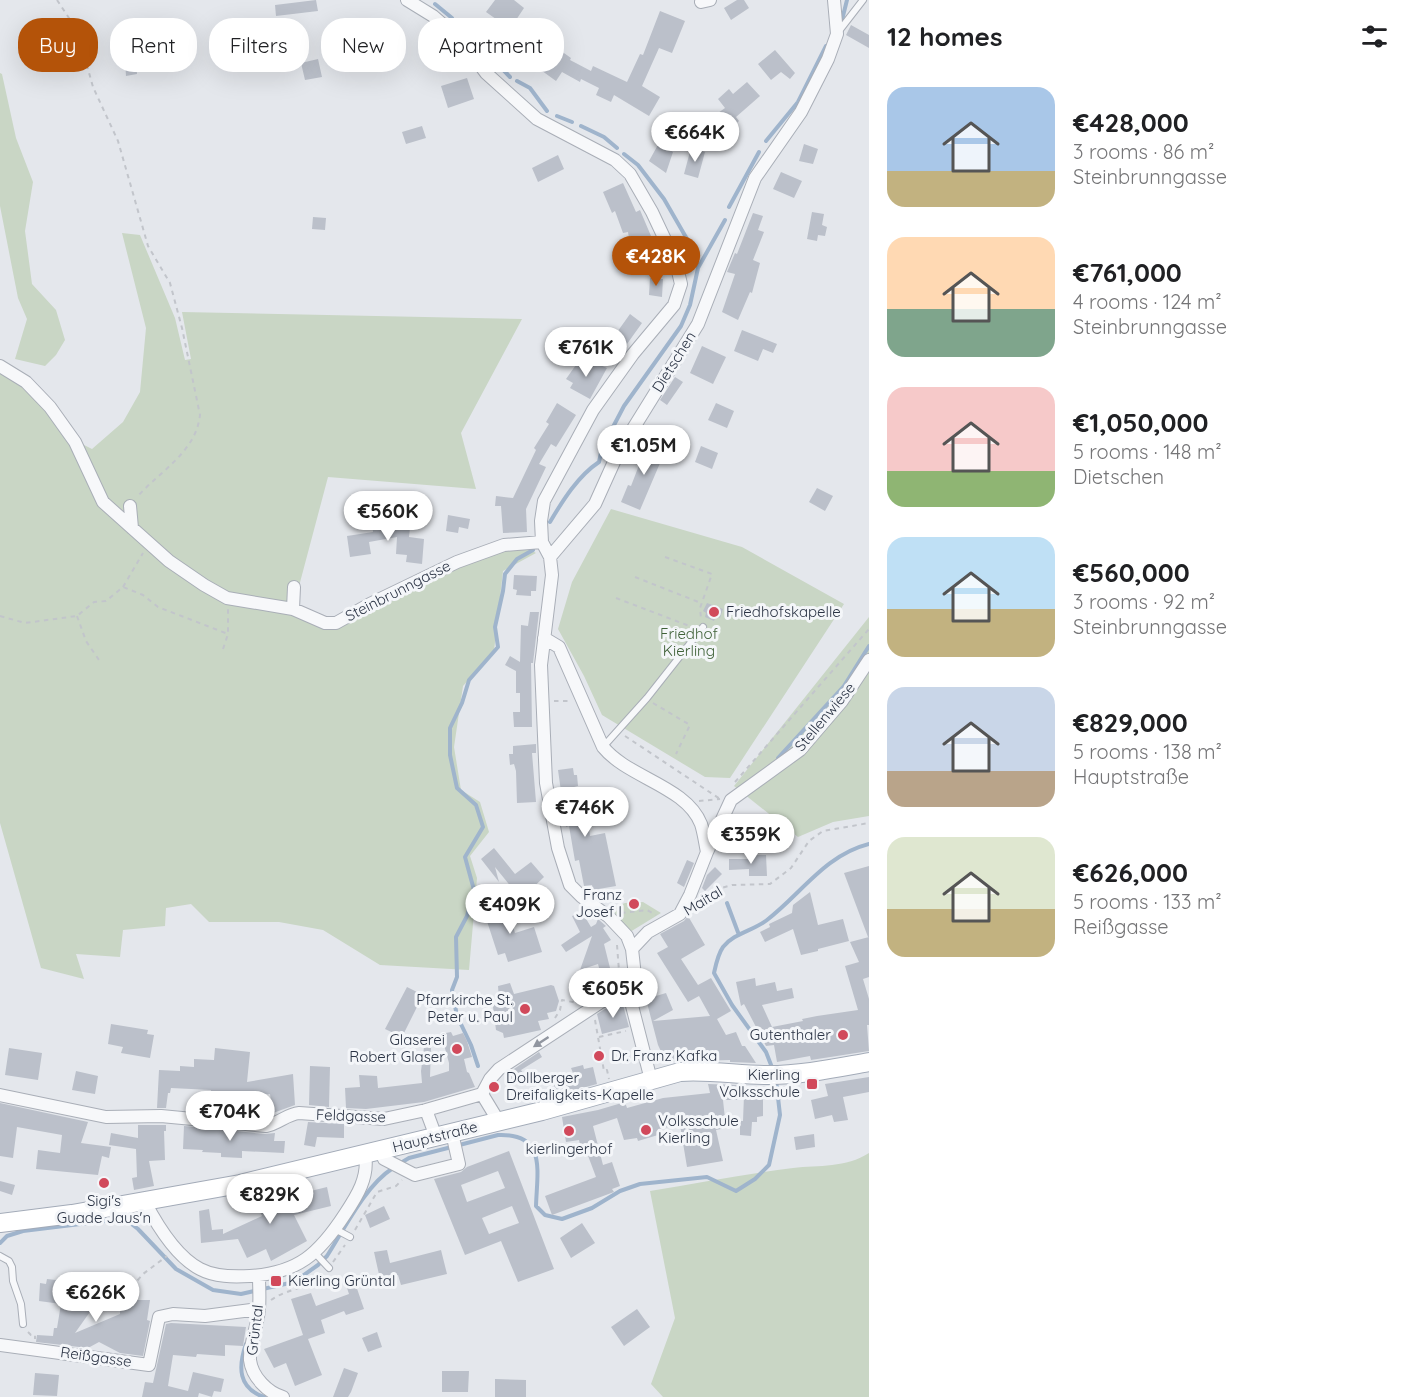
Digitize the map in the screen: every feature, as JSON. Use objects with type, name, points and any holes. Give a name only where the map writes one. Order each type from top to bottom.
[{"type":"main road","name":"Hauptstraße","points":[[0,1223],[145,1202],[379,1156],[680,1072],[805,1074],[869,1062]]},
{"type":"street","points":[[407,0],[433,16],[464,43],[486,73],[537,119],[615,160],[630,174],[652,212],[676,263],[681,284],[674,305],[633,354],[593,410],[544,501],[541,520],[542,542],[550,557],[552,575],[541,664],[546,783],[558,849],[570,885],[609,917],[627,936],[632,949],[636,985],[629,994],[607,998],[499,1069],[490,1078],[482,1094],[499,1122]]},
{"type":"street","name":"Dietschen","points":[[550,557],[595,504],[618,453],[698,324],[755,178],[801,112],[828,59],[837,34],[834,0]]},
{"type":"street","name":"Steinbrunngasse","points":[[0,366],[26,382],[50,407],[75,442],[103,502],[168,561],[227,598],[293,609],[325,623],[336,623],[457,562],[504,545],[542,542]]},
{"type":"street","points":[[130,506],[132,528]]},
{"type":"street","points":[[293,609],[294,587]]},
{"type":"street","points":[[544,638],[559,647],[603,747],[613,759],[674,795],[690,808],[701,824],[707,852]]},
{"type":"street","name":"Stellenwiese","points":[[680,914],[731,800],[800,750],[842,701],[869,660]]},
{"type":"street","name":"Maital","points":[[632,949],[648,932],[680,914]]},
{"type":"street","points":[[629,994],[651,1080]]},
{"type":"street","name":"Hauptstraße","points":[[426,1110],[482,1094]]},
{"type":"street","name":"Feldgasse","points":[[0,1095],[106,1117],[160,1116],[266,1126],[273,1125],[293,1113],[372,1120],[426,1110]]},
{"type":"street","points":[[145,1202],[160,1229],[186,1258],[200,1269],[259,1281],[289,1269],[315,1252],[335,1229],[359,1191],[367,1166],[379,1156],[416,1175],[459,1164],[447,1137],[426,1110]]},
{"type":"street","name":"Grüntal","points":[[259,1281],[260,1306],[250,1360],[264,1391],[284,1397]]},
{"type":"street","name":"Reißgasse","points":[[0,1345],[149,1365],[159,1317],[173,1314],[205,1316],[260,1306]]},
{"type":"lane","points":[[837,34],[863,0]]},
{"type":"lane","points":[[603,747],[647,699],[702,628]]},
{"type":"lane","points":[[335,1229],[350,1237]]},
{"type":"lane","points":[[315,1252],[329,1268]]},
{"type":"lane","points":[[0,1256],[9,1261],[14,1272],[13,1281],[21,1304],[23,1324]]},
{"type":"path","points":[[57,0],[77,30],[93,87],[118,141],[148,246],[170,282],[200,415],[199,428],[184,451],[130,506]]},
{"type":"path","points":[[0,616],[25,623],[78,616],[94,602],[106,600],[123,587],[148,543]]},
{"type":"path","points":[[616,598],[702,628],[700,608],[712,574],[665,557]]},
{"type":"path","points":[[635,578],[702,603]]},
{"type":"path","points":[[123,587],[143,595],[158,607],[228,634]]},
{"type":"path","points":[[223,649],[228,634],[227,598]]},
{"type":"path","points":[[78,616],[86,641],[99,660]]},
{"type":"path","points":[[735,781],[869,629]]},
{"type":"path","points":[[647,699],[690,725],[676,754]]},
{"type":"path","points":[[542,704],[570,701],[585,709]]},
{"type":"path","points":[[618,732],[720,799],[700,800]]},
{"type":"path","name":"Maital","points":[[699,902],[718,889],[732,885],[770,884],[791,868],[809,841],[824,831],[869,823]]},
{"type":"path","points":[[609,917],[624,912],[647,910],[664,924]]},
{"type":"path","points":[[616,943],[620,986],[629,994]]},
{"type":"path","points":[[551,1024],[560,1010],[562,1000]]},
{"type":"path","points":[[597,1026],[604,1071],[607,1070],[608,1074]]},
{"type":"path","points":[[598,1037],[638,1028]]},
{"type":"path","points":[[95,1310],[118,1303],[143,1274],[170,1254]]},
{"type":"green space","points":[[0,73],[16,138],[33,182],[25,231],[32,284],[56,310],[65,340],[56,355],[45,366],[15,359],[27,319],[18,298],[0,206]]},
{"type":"green space","points":[[122,233],[140,235],[175,318],[185,360],[191,359],[182,312],[522,319],[461,433],[476,489],[328,477],[294,605],[340,627],[371,605],[505,548],[524,546],[536,553],[503,571],[494,651],[463,686],[454,747],[461,790],[480,802],[489,832],[470,856],[477,878],[469,970],[380,965],[323,930],[279,922],[209,922],[191,904],[166,908],[165,926],[123,930],[120,957],[76,954],[84,979],[41,968],[0,823],[0,372],[33,394],[78,442],[92,449],[123,422],[140,392],[146,328]]},
{"type":"green space","name":"Friedhof Kierling","points":[[611,509],[742,547],[844,604],[730,778],[705,777],[602,715],[558,629],[572,582]]},
{"type":"green space","points":[[869,617],[869,816],[833,822],[798,837],[734,786]]},
{"type":"green space","points":[[643,902],[661,913],[630,932],[609,909],[625,903]]},
{"type":"green space","points":[[869,1153],[869,1397],[663,1397],[651,1384],[675,1318],[650,1191],[775,1170],[842,1164]]},
{"type":"building","points":[[316,0],[318,11],[276,16],[275,5]]},
{"type":"building","points":[[495,0],[514,0],[524,8],[517,18],[494,18],[486,12]]},
{"type":"building","points":[[737,0],[744,0],[749,8],[731,20],[724,8]]},
{"type":"building","points":[[660,11],[685,21],[672,53],[659,48],[642,86],[660,97],[649,116],[614,95],[611,102],[596,95],[599,88],[581,79],[580,82],[562,72],[564,72],[564,53],[571,58],[570,60],[591,71],[593,66],[627,82],[640,54],[643,55]]},
{"type":"building","points":[[851,25],[869,35],[869,48],[846,35]]},
{"type":"building","points":[[775,50],[795,73],[790,79],[781,72],[771,80],[758,64]]},
{"type":"building","points":[[318,59],[322,77],[305,80],[303,72],[309,72],[309,61]]},
{"type":"building","points":[[126,72],[137,72],[137,74],[126,76]]},
{"type":"building","points":[[544,72],[562,72],[556,81]]},
{"type":"building","points":[[467,78],[474,99],[448,108],[441,86]]},
{"type":"building","points":[[747,82],[760,96],[736,117],[739,121],[731,128],[718,113],[725,108],[718,99],[729,89],[733,94]]},
{"type":"building","points":[[422,126],[426,138],[406,144],[402,132]]},
{"type":"building","points":[[659,143],[673,152],[666,173],[649,161]]},
{"type":"building","points":[[804,144],[818,149],[813,164],[799,161]]},
{"type":"building","points":[[691,148],[705,152],[698,178],[684,174]]},
{"type":"building","points":[[558,155],[564,169],[538,182],[532,168]]},
{"type":"building","points":[[781,172],[802,181],[794,198],[773,189]]},
{"type":"building","points":[[623,183],[636,212],[640,210],[651,236],[655,266],[634,269],[628,232],[623,233],[615,211],[612,213],[603,192]]},
{"type":"building","points":[[812,212],[824,214],[822,225],[827,227],[825,236],[818,235],[817,241],[807,239]]},
{"type":"building","points":[[753,213],[763,216],[758,230],[764,232],[753,260],[760,263],[752,293],[750,292],[738,320],[722,312],[735,274],[727,272],[735,253],[737,254]]},
{"type":"building","points":[[313,217],[326,218],[325,230],[312,229]]},
{"type":"building","points":[[650,278],[663,279],[662,297],[649,295]]},
{"type":"building","points":[[630,314],[642,323],[627,344],[615,335]]},
{"type":"building","points":[[742,330],[777,344],[773,353],[763,349],[758,361],[734,351]]},
{"type":"building","points":[[608,335],[619,343],[611,353],[601,346]]},
{"type":"building","points":[[702,346],[726,357],[713,384],[690,373]]},
{"type":"building","points":[[586,359],[607,368],[590,399],[570,388],[573,383],[566,379],[578,362],[583,365]]},
{"type":"building","points":[[675,377],[683,382],[667,405],[660,400]]},
{"type":"building","points":[[557,403],[576,415],[556,447],[551,444],[539,464],[546,467],[526,509],[527,532],[503,533],[501,506],[495,506],[496,496],[513,498],[536,450],[534,448],[549,424],[546,422]]},
{"type":"building","points":[[716,403],[734,411],[727,428],[708,420]]},
{"type":"building","points":[[648,442],[666,449],[640,510],[621,502],[628,485],[631,486]]},
{"type":"building","points":[[701,446],[718,453],[712,469],[695,462]]},
{"type":"building","points":[[817,488],[833,496],[825,511],[809,502]]},
{"type":"building","points":[[448,515],[470,519],[468,529],[459,527],[458,533],[446,531]]},
{"type":"building","points":[[387,520],[388,525],[410,527],[409,537],[424,539],[422,564],[406,562],[407,555],[396,554],[397,537],[369,542],[371,554],[350,557],[347,536],[373,532],[372,522]]},
{"type":"building","points":[[514,575],[537,576],[536,591],[531,591],[531,596],[516,595],[517,590],[513,589]]},
{"type":"building","name":"Friedhofskapelle","points":[[707,603],[723,609],[720,618],[716,616],[714,621],[705,617],[706,613],[703,611]]},
{"type":"building","points":[[530,612],[539,612],[533,663],[531,663],[532,727],[514,727],[513,712],[520,712],[520,693],[516,693],[516,671],[505,665],[510,656],[520,662],[521,625],[528,626]]},
{"type":"building","points":[[536,744],[536,753],[532,753],[536,802],[517,803],[516,771],[514,764],[510,765],[509,754],[513,754],[513,746]]},
{"type":"building","points":[[573,768],[574,775],[577,775],[578,786],[574,787],[576,805],[586,804],[590,836],[605,833],[616,886],[593,890],[592,885],[584,886],[579,860],[575,861],[569,826],[566,827],[558,770]]},
{"type":"building","points":[[494,848],[515,874],[531,862],[544,877],[521,899],[495,867],[499,882],[481,859]]},
{"type":"building","points":[[749,855],[766,855],[767,876],[749,876],[749,869],[729,870],[729,859],[749,859]]},
{"type":"building","points":[[687,860],[694,863],[684,887],[677,883]]},
{"type":"building","points":[[869,866],[869,937],[868,937],[844,873]]},
{"type":"building","points":[[715,867],[722,874],[705,891],[702,888],[707,875]]},
{"type":"building","points":[[810,892],[818,925],[843,919],[849,941],[801,955],[793,929],[765,942],[760,932],[770,927],[769,924],[792,913],[793,905]]},
{"type":"building","points":[[506,902],[515,933],[534,927],[542,952],[508,962],[505,953],[498,955],[483,909]]},
{"type":"building","points":[[582,912],[591,927],[598,919],[606,926],[603,928],[611,940],[604,944],[613,980],[603,983],[598,964],[580,970],[592,936],[566,952],[561,945],[580,932],[572,916]]},
{"type":"building","points":[[688,916],[705,945],[681,959],[698,985],[711,978],[731,1011],[717,1019],[726,1035],[736,1032],[742,1046],[745,1046],[756,1063],[730,1062],[730,1060],[666,1062],[658,1045],[646,999],[666,993],[673,1010],[653,1021],[710,1016],[699,996],[688,1002],[657,953],[668,947],[660,934],[684,921]]},
{"type":"building","points":[[869,937],[869,977],[863,979],[869,999],[869,1025],[867,1025],[869,1051],[811,1060],[810,1056],[777,1062],[774,1045],[766,1046],[744,1004],[741,1006],[736,982],[755,978],[756,986],[775,982],[777,991],[792,988],[794,998],[762,1005],[772,1027],[817,1016],[858,1010],[845,966],[859,962],[850,942]]},
{"type":"building","name":"Pfarrkirche St. Peter u. Paul","points":[[510,983],[514,994],[554,986],[559,1001],[556,1011],[547,1013],[549,1019],[538,1021],[541,1030],[504,1038],[503,1033],[496,1030],[493,1007],[499,998],[498,986]]},
{"type":"building","points":[[407,987],[423,995],[402,1037],[385,1029]]},
{"type":"building","points":[[623,1005],[629,1027],[602,1034],[597,1014],[605,1009]]},
{"type":"building","points":[[111,1024],[148,1030],[147,1034],[154,1035],[150,1058],[121,1053],[123,1047],[108,1044]]},
{"type":"building","points":[[451,1032],[453,1036],[463,1033],[467,1041],[472,1057],[464,1059],[467,1072],[475,1087],[424,1102],[366,1109],[346,1108],[345,1088],[360,1087],[359,1075],[377,1076],[378,1088],[422,1083],[424,1047],[431,1048],[430,1077],[449,1071],[441,1034]]},
{"type":"building","points":[[9,1048],[42,1053],[38,1080],[5,1075]]},
{"type":"building","points":[[215,1048],[250,1052],[247,1082],[293,1074],[295,1105],[273,1113],[270,1094],[245,1098],[243,1116],[208,1112],[211,1090],[171,1088],[166,1108],[157,1108],[159,1070],[180,1071],[180,1066],[194,1067],[194,1059],[214,1060]]},
{"type":"building","points":[[539,1052],[542,1057],[521,1070],[523,1073],[509,1082],[505,1075]]},
{"type":"building","points":[[583,1065],[584,1069],[593,1067],[597,1084],[557,1095],[552,1078],[573,1073],[571,1068]]},
{"type":"building","points":[[310,1066],[330,1067],[329,1107],[309,1105]]},
{"type":"building","points":[[76,1071],[98,1076],[95,1094],[72,1090]]},
{"type":"building","points":[[869,1077],[869,1092],[843,1097],[848,1120],[834,1122],[832,1115],[815,1119],[811,1100],[828,1096],[825,1084]]},
{"type":"building","points":[[708,1084],[737,1085],[737,1100],[723,1100],[726,1128],[716,1130],[723,1161],[687,1167],[680,1125],[658,1129],[658,1135],[638,1141],[637,1138],[624,1140],[617,1118],[593,1126],[603,1165],[612,1162],[620,1186],[612,1189],[614,1192],[552,1215],[545,1196],[596,1177],[587,1153],[582,1154],[579,1140],[566,1142],[562,1117],[625,1102],[627,1108],[663,1098],[710,1093]]},
{"type":"building","points":[[744,1095],[763,1095],[763,1116],[757,1117],[757,1122],[752,1122],[751,1136],[740,1135]]},
{"type":"building","points":[[0,1103],[88,1122],[81,1143],[111,1147],[109,1158],[102,1156],[98,1175],[36,1169],[38,1150],[60,1153],[62,1135],[17,1127],[13,1158],[0,1156]]},
{"type":"building","points":[[308,1122],[344,1124],[344,1138],[317,1137],[315,1147],[304,1145]]},
{"type":"building","points":[[138,1125],[166,1125],[166,1131],[164,1131],[165,1160],[149,1161],[154,1186],[134,1190],[132,1178],[137,1177],[136,1149],[109,1145],[111,1133],[138,1138]]},
{"type":"building","points":[[184,1126],[275,1133],[274,1141],[285,1141],[284,1153],[242,1151],[242,1158],[221,1157],[221,1153],[183,1149]]},
{"type":"building","points":[[814,1134],[815,1147],[796,1150],[794,1137]]},
{"type":"building","points":[[509,1151],[554,1269],[518,1282],[501,1241],[465,1255],[434,1179],[461,1172],[467,1167]],"holes":[[[498,1171],[505,1188],[467,1202],[461,1185]],[[512,1206],[519,1223],[489,1234],[482,1218]]]},
{"type":"building","points":[[0,1181],[15,1185],[12,1195],[0,1191]]},
{"type":"building","points":[[327,1187],[331,1206],[294,1215],[307,1241],[271,1261],[266,1249],[247,1258],[238,1239],[201,1243],[199,1211],[209,1209],[212,1230],[223,1229],[223,1234],[262,1216],[259,1209],[273,1204],[272,1194],[281,1192],[282,1198]]},
{"type":"building","points":[[384,1206],[390,1219],[370,1228],[365,1215]]},
{"type":"building","points":[[582,1223],[595,1243],[571,1258],[560,1238]]},
{"type":"building","points":[[387,1250],[390,1263],[441,1250],[447,1274],[401,1285],[398,1275],[380,1279],[374,1252]]},
{"type":"building","points":[[352,1274],[364,1309],[346,1315],[344,1311],[321,1320],[325,1333],[308,1339],[322,1375],[295,1386],[286,1363],[274,1368],[264,1349],[303,1335],[291,1299],[311,1293],[316,1306],[349,1294],[343,1276]]},
{"type":"building","points":[[47,1279],[73,1282],[71,1309],[92,1309],[75,1333],[120,1314],[125,1300],[150,1300],[147,1320],[150,1321],[143,1356],[120,1353],[99,1342],[88,1348],[36,1342],[37,1335],[53,1336],[54,1328],[57,1328],[61,1304],[39,1301],[40,1283],[46,1284]]},
{"type":"building","points":[[637,1309],[650,1327],[624,1346],[611,1327]]},
{"type":"building","points":[[166,1324],[246,1327],[243,1346],[225,1345],[225,1356],[173,1355],[168,1386],[188,1391],[193,1372],[224,1379],[221,1392],[214,1391],[212,1397],[199,1393],[198,1397],[142,1397],[145,1382],[153,1383]]},
{"type":"building","points":[[377,1332],[382,1347],[368,1352],[362,1338]]},
{"type":"building","points":[[344,1368],[358,1373],[351,1392],[348,1397],[333,1397]]},
{"type":"building","points":[[442,1371],[469,1371],[468,1392],[442,1392]]},
{"type":"building","points":[[35,1373],[59,1375],[57,1396],[33,1395]]},
{"type":"building","points":[[495,1379],[526,1380],[526,1397],[495,1397]]},
{"type":"waterway","points":[[842,20],[847,0]]},
{"type":"waterway","points":[[435,4],[452,18]]},
{"type":"waterway","points":[[766,141],[798,102],[826,46]]},
{"type":"waterway","points":[[505,72],[510,77]]},
{"type":"waterway","points":[[517,81],[530,88],[547,111]]},
{"type":"waterway","points":[[557,116],[572,122]]},
{"type":"waterway","points":[[581,126],[604,137],[617,148]]},
{"type":"waterway","points":[[729,207],[759,152]]},
{"type":"waterway","points":[[550,522],[578,481],[599,462],[602,448],[624,406],[681,326],[690,305],[698,268],[687,239],[664,199],[638,165],[624,154]]},
{"type":"waterway","points":[[698,268],[725,220]]},
{"type":"waterway","points":[[478,1066],[457,1016],[452,990],[457,977],[456,937],[467,916],[474,890],[465,857],[483,827],[476,805],[457,788],[450,755],[450,728],[462,703],[469,680],[498,647],[495,627],[505,574],[517,559],[533,550]]},
{"type":"waterway","points":[[778,758],[844,686],[869,646]]},
{"type":"waterway","points":[[773,1070],[766,1052],[732,1005],[714,973],[717,959],[727,942],[767,920],[826,866],[853,849],[869,844]]},
{"type":"waterway","points":[[727,903],[739,935]]},
{"type":"waterway","points":[[399,1164],[409,1158],[498,1135],[514,1136],[525,1140],[532,1147],[536,1157],[536,1206],[545,1215],[562,1219],[592,1208],[620,1191],[640,1184],[707,1177],[736,1191],[755,1179],[769,1165],[780,1115],[776,1080]]},
{"type":"waterway","points":[[0,1243],[7,1236],[23,1231],[113,1220],[129,1222],[176,1269],[213,1290],[241,1294],[294,1282],[318,1265],[327,1256],[373,1185],[393,1168]]},
{"type":"waterway","points":[[246,1344],[242,1361],[242,1376],[249,1388],[264,1397]]},
{"type":"place","name":"Friedhofskapelle","points":[[714,612]]},
{"type":"place","name":"Franz Josef I","points":[[634,904]]},
{"type":"place","name":"Pfarrkirche St. Peter u. Paul","points":[[525,1009]]},
{"type":"place","name":"Gutenthaler","points":[[843,1035]]},
{"type":"place","name":"Glaserei Robert Glaser","points":[[457,1049]]},
{"type":"place","name":"Dr. Franz Kafka","points":[[599,1056]]},
{"type":"place","name":"Kierling Volksschule","points":[[812,1084]]},
{"type":"place","name":"Dollberger Dreifaligkeits-Kapelle","points":[[494,1087]]},
{"type":"place","name":"Volksschule Kierling","points":[[646,1130]]},
{"type":"place","name":"kierlingerhof","points":[[569,1131]]},
{"type":"place","name":"Sigi's Guade Jaus'n","points":[[104,1183]]},
{"type":"place","name":"Kierling Grüntal","points":[[276,1281]]}]
